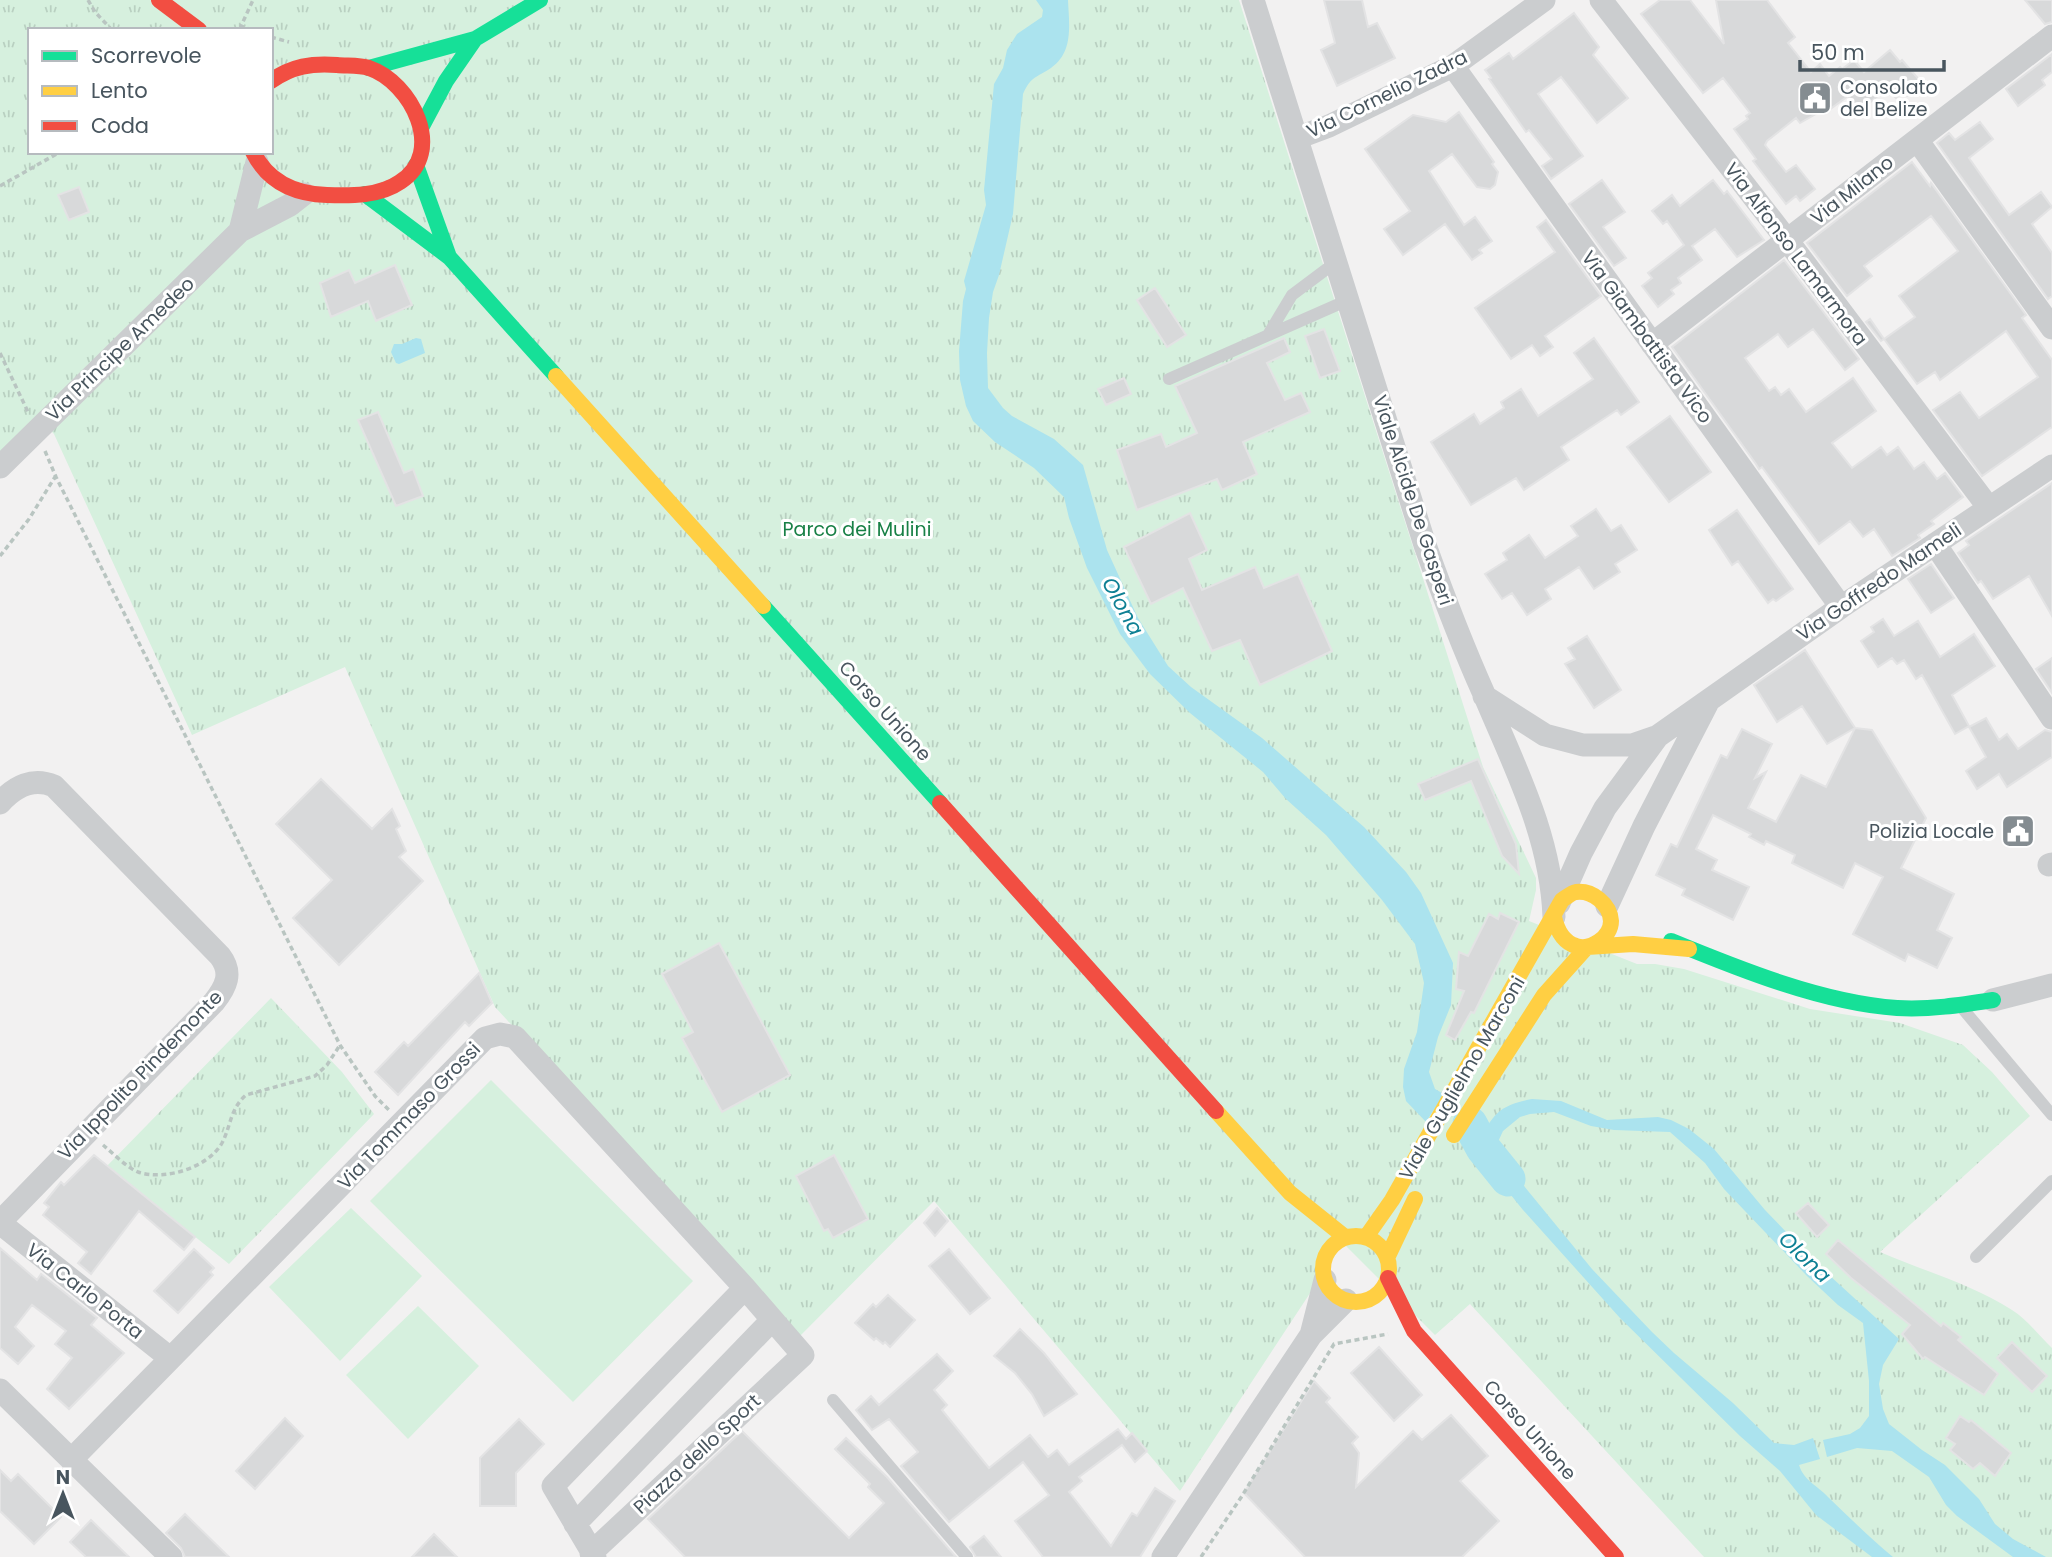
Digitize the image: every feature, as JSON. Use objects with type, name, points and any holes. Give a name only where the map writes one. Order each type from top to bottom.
[{"type":"street","points":[[159,0],[196,28]]},
{"type":"street","points":[[369,68],[475,39],[540,0]]},
{"type":"street","name":"Viale Alcide De Gasperi","points":[[1253,0],[1426,545],[1454,625],[1535,813]]},
{"type":"street","name":"Via Cornelio Zadra","points":[[1297,138],[1329,126],[1453,66],[1544,0]]},
{"type":"street","name":"Via Alfonso Lamarmora","points":[[1601,0],[1787,240],[1989,508]]},
{"type":"street","name":"Via Milano","points":[[1652,344],[2052,36]]},
{"type":"street","points":[[421,128],[446,81],[475,39]]},
{"type":"street","points":[[255,157],[271,177],[304,194],[335,196],[365,194],[398,184],[409,176],[421,149],[421,128],[414,106],[390,78],[369,68],[328,64],[298,65],[280,59]]},
{"type":"street","points":[[273,80],[298,65]]},
{"type":"street","name":"Via Giambattista Vico","points":[[1453,66],[1841,607]]},
{"type":"street","points":[[1917,140],[2052,328]]},
{"type":"street","points":[[240,231],[255,157]]},
{"type":"street","name":"Corso Unione","points":[[416,165],[449,257]]},
{"type":"street","name":"Via Principe Amedeo","points":[[0,467],[240,231],[290,205],[304,194]]},
{"type":"street","name":"Corso Unione","points":[[365,194],[449,257],[1290,1193],[1346,1237]]},
{"type":"street","name":"Via Goffredo Mameli","points":[[1484,696],[1545,735],[1583,745],[1632,745],[1658,736],[1841,607],[2052,466]]},
{"type":"street","points":[[1935,544],[2052,718]]},
{"type":"street","name":"Via Goffredo Mameli","points":[[1603,902],[1708,701]]},
{"type":"street","name":"Via Goffredo Mameli","points":[[1556,910],[1574,867],[1605,808],[1658,736]]},
{"type":"street","name":"Via Ippolito Pindemonte","points":[[0,803],[12,792],[30,782],[43,782],[54,786],[225,963],[228,974],[227,983],[218,997],[0,1222]]},
{"type":"street","points":[[1535,813],[1603,902],[1609,914],[1608,931],[1596,943],[1587,947]]},
{"type":"street","points":[[1535,813],[1553,891],[1555,927],[1559,936],[1577,947],[1633,944],[1689,949]]},
{"type":"street","points":[[1556,910],[1570,894],[1583,891],[1629,921]]},
{"type":"street","name":"Viale Guglielmo Marconi","points":[[1366,1237],[1392,1200],[1556,910]]},
{"type":"street","points":[[1647,931],[1689,949],[1835,1000],[1902,1009],[1961,1006],[2052,985]]},
{"type":"street","name":"Viale Guglielmo Marconi","points":[[1443,1152],[1544,995],[1587,947]]},
{"type":"street","name":"Via Tommaso Grossi","points":[[72,1459],[485,1038],[500,1034],[515,1037],[803,1355]]},
{"type":"street","name":"Viale Guglielmo Marconi","points":[[1388,1278],[1387,1258],[1422,1187]]},
{"type":"street","name":"Corso Unione","points":[[1290,1193],[1326,1254]]},
{"type":"street","name":"Via Carlo Porta","points":[[0,1222],[170,1358]]},
{"type":"street","points":[[1387,1258],[1382,1249],[1366,1237],[1346,1237],[1326,1254],[1323,1271],[1325,1280],[1337,1296],[1355,1300],[1375,1296],[1388,1278]]},
{"type":"street","name":"Corso Unione","points":[[1388,1278],[1414,1331],[1615,1557]]},
{"type":"street","points":[[1311,1335],[1325,1280]]},
{"type":"street","points":[[593,1555],[553,1486],[745,1288]]},
{"type":"street","points":[[1163,1557],[1311,1335],[1355,1300]]},
{"type":"street","name":"Corso Unione","points":[[1355,1300],[1414,1331]]},
{"type":"street","name":"Piazza dello Sport","points":[[575,1524],[772,1320]]},
{"type":"street","name":"Piazza dello Sport","points":[[593,1555],[803,1355]]},
{"type":"street","points":[[0,1390],[171,1557]]},
{"type":"lane","points":[[1268,335],[1292,295],[1336,262]]},
{"type":"lane","points":[[1169,379],[1348,300]]},
{"type":"lane","points":[[1961,1006],[2052,1115]]},
{"type":"lane","points":[[1976,1257],[2052,1181]]},
{"type":"lane","points":[[833,1400],[967,1557]]},
{"type":"path","points":[[88,0],[109,28]]},
{"type":"path","points":[[246,28],[241,26],[253,0]]},
{"type":"path","points":[[0,186],[56,154]]},
{"type":"path","points":[[0,353],[37,430],[55,477],[340,1045],[375,1096],[403,1124]]},
{"type":"path","points":[[0,556],[29,519],[55,477]]},
{"type":"path","points":[[86,1132],[137,1171],[159,1173],[187,1170],[198,1165],[219,1148],[237,1103],[246,1095],[315,1076],[327,1065],[340,1045]]},
{"type":"path","points":[[1201,1557],[1242,1496],[1334,1344],[1392,1334]]},
{"type":"green space","name":"Parco dei Mulini","points":[[0,0],[1239,0],[1483,767],[1536,878],[1529,921],[1637,964],[1684,969],[1810,1009],[1900,1023],[1963,1045],[1992,1072],[2030,1116],[1880,1252],[1964,1285],[1996,1301],[2023,1318],[2052,1348],[2052,1557],[1704,1557],[1470,1304],[1435,1335],[1343,1243],[1180,1491],[934,1201],[800,1336],[495,1007],[345,667],[192,735],[54,434],[37,416],[0,452]]},
{"type":"green space","points":[[271,998],[342,1072],[374,1114],[229,1264],[107,1166]]},
{"type":"green space","points":[[491,1080],[693,1281],[573,1402],[370,1201]]},
{"type":"green space","points":[[351,1208],[422,1276],[340,1361],[269,1287]]},
{"type":"green space","points":[[418,1306],[479,1366],[408,1439],[346,1375]]},
{"type":"water","points":[[1036,0],[1068,0],[1067,46],[1064,54],[1051,68],[1031,80],[1023,94],[1013,214],[989,318],[988,388],[1012,416],[1054,439],[1083,465],[1107,550],[1138,618],[1168,666],[1191,687],[1262,738],[1364,827],[1406,872],[1421,893],[1453,963],[1451,1005],[1438,1037],[1429,1072],[1435,1089],[1444,1094],[1426,1122],[1406,1101],[1403,1087],[1404,1069],[1417,1032],[1424,983],[1415,944],[1382,900],[1326,835],[1286,799],[1263,772],[1190,713],[1150,674],[1120,634],[1087,568],[1064,497],[1034,468],[995,442],[973,421],[966,406],[960,380],[959,351],[966,289],[964,281],[986,205],[984,190],[994,84],[1003,68],[1007,50],[1017,34],[1042,17],[1043,10]]},
{"type":"water","points":[[416,338],[421,339],[425,353],[396,363],[391,352],[394,344],[402,344]]},
{"type":"water","points":[[1532,1099],[1561,1101],[1607,1120],[1658,1117],[1671,1120],[1689,1129],[1714,1149],[1765,1210],[1817,1264],[1899,1339],[1883,1365],[1879,1384],[1883,1409],[1889,1424],[1945,1465],[1979,1499],[1995,1524],[2013,1539],[2046,1557],[2013,1557],[1957,1516],[1946,1505],[1929,1477],[1892,1451],[1857,1448],[1827,1457],[1823,1440],[1850,1434],[1860,1428],[1869,1416],[1869,1381],[1863,1323],[1838,1305],[1807,1276],[1724,1189],[1705,1163],[1670,1132],[1614,1130],[1591,1126],[1554,1112],[1520,1117],[1503,1131],[1497,1144],[1502,1159],[1592,1269],[1652,1332],[1774,1443],[1794,1445],[1813,1438],[1820,1459],[1799,1465],[1804,1475],[1893,1557],[1872,1557],[1816,1515],[1780,1471],[1740,1436],[1620,1318],[1523,1210],[1473,1148],[1502,1110]]},
{"type":"building","points":[[1324,0],[1362,0],[1368,27],[1377,23],[1395,58],[1337,86],[1321,50],[1335,43]]},
{"type":"building","points":[[1660,0],[1690,0],[1724,44],[1716,0],[1767,0],[1795,37],[1788,43],[1811,72],[1820,64],[1829,76],[1854,60],[1864,72],[1890,50],[1922,83],[1907,96],[1903,92],[1896,98],[1887,88],[1860,111],[1848,96],[1825,113],[1823,110],[1800,123],[1796,118],[1767,141],[1765,145],[1786,172],[1796,165],[1815,189],[1800,201],[1796,196],[1786,204],[1753,161],[1756,159],[1734,129],[1748,119],[1746,116],[1750,113],[1723,78],[1703,93],[1641,14]]},
{"type":"building","points":[[2025,0],[2052,0],[2052,22],[2045,24]]},
{"type":"building","points":[[1574,13],[1599,47],[1593,55],[1628,98],[1597,123],[1561,77],[1538,94],[1583,156],[1551,179],[1542,166],[1552,159],[1529,130],[1526,132],[1485,70],[1509,53],[1513,59]]},
{"type":"building","points":[[2052,54],[2052,72],[2042,80],[2045,85],[2018,106],[2006,89]]},
{"type":"building","points":[[1459,112],[1494,162],[1492,164],[1498,172],[1495,185],[1490,189],[1477,187],[1452,154],[1429,171],[1464,225],[1475,217],[1492,241],[1479,250],[1482,253],[1472,260],[1445,224],[1403,255],[1384,229],[1410,211],[1365,149],[1413,115],[1446,122]]},
{"type":"building","points":[[1980,122],[1993,139],[1969,158],[2009,215],[2041,192],[2052,207],[2032,224],[2052,253],[2052,296],[2048,299],[1937,143],[1949,133],[1955,140]]},
{"type":"building","points":[[1912,162],[1930,186],[1931,183],[2026,315],[2022,318],[2052,360],[2052,427],[1982,476],[1933,410],[1960,392],[1979,418],[2038,377],[2006,331],[1940,380],[1935,372],[1917,384],[1884,339],[1915,317],[1899,296],[1958,251],[1931,216],[1864,266],[1872,276],[1847,296],[1807,243]]},
{"type":"building","points":[[1602,180],[1625,212],[1603,227],[1626,258],[1614,266],[1569,204]]},
{"type":"building","points":[[1713,180],[1724,194],[1727,191],[1764,240],[1737,257],[1715,229],[1692,246],[1702,260],[1678,278],[1681,283],[1671,290],[1674,294],[1658,307],[1642,286],[1652,278],[1648,273],[1684,245],[1667,221],[1663,224],[1652,211],[1672,195],[1680,206]]},
{"type":"building","points":[[79,187],[89,212],[69,220],[58,195]]},
{"type":"building","points":[[1546,220],[1601,296],[1545,336],[1553,347],[1540,356],[1532,345],[1511,359],[1475,308],[1555,252],[1537,227]]},
{"type":"building","points":[[1784,260],[1859,359],[1845,370],[1813,329],[1788,347],[1778,334],[1745,358],[1769,391],[1775,387],[1781,395],[1789,389],[1806,412],[1853,378],[1876,411],[1832,443],[1852,468],[1881,447],[1887,455],[1898,447],[1914,469],[1924,462],[1937,479],[1945,473],[1963,497],[1931,521],[1934,524],[1918,535],[1920,538],[1892,556],[1874,529],[1863,537],[1850,521],[1819,544],[1762,467],[1759,469],[1672,347]]},
{"type":"building","points":[[395,265],[412,305],[376,321],[368,301],[331,317],[320,283],[349,270],[355,283]]},
{"type":"building","points":[[1155,288],[1186,335],[1167,347],[1137,300]]},
{"type":"building","points":[[1870,319],[1884,339],[1881,341],[1866,322]]},
{"type":"building","points":[[1324,329],[1340,371],[1320,378],[1305,336]]},
{"type":"building","points":[[1284,338],[1290,352],[1267,363],[1285,400],[1301,393],[1310,412],[1243,442],[1257,474],[1222,490],[1217,479],[1137,510],[1117,450],[1161,434],[1166,447],[1197,433],[1175,386]]},
{"type":"building","points":[[1594,338],[1639,402],[1621,415],[1617,410],[1561,447],[1569,460],[1524,490],[1516,478],[1471,505],[1431,442],[1474,414],[1480,424],[1504,408],[1501,402],[1521,389],[1538,416],[1593,379],[1574,353]]},
{"type":"building","points":[[1124,378],[1131,394],[1106,405],[1098,389]]},
{"type":"building","points":[[378,412],[404,473],[413,469],[423,496],[396,506],[358,420]]},
{"type":"building","points":[[1670,416],[1711,472],[1669,502],[1627,447]]},
{"type":"building","points":[[2052,483],[2052,616],[2029,576],[1993,599],[1981,581],[1978,583],[1958,553],[1969,545],[1966,541]]},
{"type":"building","points":[[1596,509],[1611,531],[1621,525],[1637,550],[1615,564],[1620,572],[1594,589],[1579,567],[1545,589],[1551,599],[1527,615],[1512,593],[1502,599],[1485,574],[1507,560],[1503,553],[1529,535],[1545,558],[1578,536],[1571,526]]},
{"type":"building","points":[[1737,510],[1793,589],[1776,601],[1773,599],[1768,603],[1738,561],[1732,565],[1709,530]]},
{"type":"building","points":[[1190,513],[1207,550],[1189,559],[1202,590],[1255,567],[1264,588],[1298,574],[1332,651],[1260,685],[1240,640],[1212,651],[1183,588],[1151,604],[1124,547]]},
{"type":"building","points":[[1931,564],[1954,598],[1931,613],[1908,579]]},
{"type":"building","points":[[1883,619],[1894,636],[1918,621],[1940,657],[1974,634],[1995,666],[1952,695],[1969,726],[1955,734],[1922,675],[1916,679],[1904,660],[1897,664],[1892,658],[1878,667],[1861,641],[1874,632],[1871,627]]},
{"type":"building","points":[[1587,636],[1621,690],[1594,708],[1565,664],[1575,659],[1568,648]]},
{"type":"building","points":[[1805,650],[1855,728],[1827,744],[1802,706],[1777,722],[1754,685]]},
{"type":"building","points":[[2052,658],[2052,693],[2036,669]]},
{"type":"building","points":[[1986,718],[1999,740],[2007,734],[2018,749],[2045,730],[2052,732],[2052,757],[2007,787],[1999,774],[1977,789],[1966,771],[1986,757],[1969,727]]},
{"type":"building","points":[[1855,728],[1872,730],[1926,818],[1901,868],[1954,894],[1937,930],[1952,938],[1937,968],[1908,954],[1905,961],[1853,934],[1883,877],[1855,863],[1843,888],[1792,863],[1795,855],[1766,841],[1764,845],[1749,837],[1751,834],[1713,815],[1696,849],[1717,860],[1712,870],[1749,887],[1733,920],[1682,895],[1685,889],[1656,875],[1671,844],[1677,847],[1721,755],[1727,758],[1742,729],[1772,744],[1755,778],[1766,772],[1748,808],[1776,822],[1801,775],[1826,787]]},
{"type":"building","points":[[1478,759],[1516,844],[1519,874],[1502,856],[1471,781],[1425,800],[1418,784]]},
{"type":"building","points":[[321,779],[372,829],[392,809],[400,826],[396,829],[406,851],[399,857],[423,881],[339,965],[293,918],[332,880],[276,824]]},
{"type":"building","points":[[1500,913],[1519,922],[1474,1013],[1471,1012],[1455,1040],[1446,1035],[1464,991],[1456,989],[1459,952],[1468,956],[1489,914],[1498,919]]},
{"type":"building","points":[[719,943],[790,1075],[722,1112],[682,1038],[693,1032],[662,974]]},
{"type":"building","points":[[479,973],[492,1003],[469,1026],[465,1022],[398,1095],[375,1072],[404,1042],[408,1046]]},
{"type":"building","points":[[94,1155],[195,1237],[184,1250],[139,1211],[91,1274],[78,1263],[87,1252],[43,1215],[49,1207],[44,1203],[61,1182],[64,1185]]},
{"type":"building","points":[[834,1155],[868,1219],[833,1238],[828,1229],[824,1231],[796,1176]]},
{"type":"building","points":[[1808,1203],[1829,1225],[1817,1237],[1796,1213]]},
{"type":"building","points":[[937,1208],[948,1221],[935,1236],[924,1223]]},
{"type":"building","points":[[1838,1240],[1941,1326],[1943,1323],[1961,1337],[1958,1340],[1998,1374],[1984,1395],[1925,1357],[1923,1359],[1902,1334],[1910,1325],[1851,1278],[1826,1254]]},
{"type":"building","points":[[0,1248],[37,1280],[41,1274],[97,1318],[91,1325],[124,1353],[69,1409],[47,1389],[72,1358],[55,1344],[66,1331],[32,1305],[15,1327],[34,1346],[18,1364],[0,1348]]},
{"type":"building","points":[[194,1249],[214,1268],[210,1272],[213,1275],[178,1313],[154,1291]]},
{"type":"building","points":[[949,1249],[990,1298],[970,1314],[929,1266]]},
{"type":"building","points":[[888,1295],[915,1320],[890,1347],[876,1338],[874,1340],[855,1323],[873,1304],[876,1307]]},
{"type":"building","points":[[1020,1329],[1044,1353],[1077,1394],[1044,1416],[1032,1394],[1015,1373],[994,1356]]},
{"type":"building","points":[[2012,1342],[2047,1376],[2032,1392],[1997,1358]]},
{"type":"building","points":[[1379,1347],[1422,1395],[1394,1421],[1351,1373]]},
{"type":"building","points":[[937,1354],[953,1371],[934,1390],[947,1405],[942,1410],[989,1468],[1030,1435],[1048,1457],[1057,1450],[1069,1465],[1118,1429],[1126,1439],[1132,1433],[1147,1451],[1135,1462],[1122,1445],[1079,1477],[1082,1481],[1069,1492],[1111,1546],[1132,1513],[1137,1516],[1155,1488],[1175,1501],[1140,1557],[1043,1557],[1015,1521],[1049,1495],[1023,1462],[949,1522],[901,1466],[918,1452],[889,1419],[872,1430],[856,1410],[871,1396],[879,1405]]},
{"type":"building","points":[[1314,1381],[1330,1398],[1326,1402],[1358,1437],[1352,1443],[1359,1453],[1356,1487],[1413,1431],[1422,1440],[1451,1415],[1488,1456],[1460,1481],[1499,1521],[1462,1557],[1305,1557],[1244,1493]]},
{"type":"building","points":[[1960,1416],[1969,1422],[1971,1420],[2011,1453],[1995,1476],[1980,1463],[1973,1469],[1950,1450],[1955,1444],[1946,1438]]},
{"type":"building","points":[[285,1418],[303,1436],[255,1489],[236,1471]]},
{"type":"building","points":[[519,1419],[544,1444],[516,1473],[516,1506],[480,1506],[480,1458]]},
{"type":"building","points":[[742,1431],[849,1538],[884,1503],[868,1487],[870,1484],[835,1449],[846,1438],[887,1477],[956,1557],[685,1557],[648,1519]]},
{"type":"building","points":[[0,1470],[11,1481],[18,1474],[61,1517],[34,1544],[0,1511]]},
{"type":"building","points":[[185,1514],[229,1557],[185,1557],[181,1548],[166,1533]]},
{"type":"building","points":[[91,1520],[129,1557],[86,1557],[70,1542]]},
{"type":"building","points":[[434,1534],[457,1557],[412,1557]]},
{"type":"building","points":[[984,1536],[1001,1557],[976,1557],[970,1547]]},
{"type":"waterway","name":"Olona","points":[[1470,1124],[1483,1148],[1508,1179]]},
{"type":"traffic: fast","points":[[369,68],[475,39],[540,0]]},
{"type":"traffic: fast","points":[[421,128],[446,81],[475,39]]},
{"type":"traffic: fast","points":[[416,165],[449,257]]},
{"type":"traffic: fast","points":[[365,194],[449,257],[556,376]]},
{"type":"traffic: fast","points":[[763,606],[940,803]]},
{"type":"traffic: fast","points":[[1671,941],[1782,983],[1869,1005],[1921,1008],[1993,1000]]},
{"type":"traffic: slow","points":[[556,376],[763,606]]},
{"type":"traffic: slow","points":[[1366,1237],[1392,1200],[1562,900],[1576,892],[1588,893],[1604,904],[1611,921],[1604,937],[1594,945],[1582,947],[1571,944],[1564,938],[1554,917]]},
{"type":"traffic: slow","points":[[1454,1135],[1544,995],[1587,947],[1633,944],[1689,949]]},
{"type":"traffic: slow","points":[[1216,1111],[1290,1193],[1345,1237]]},
{"type":"traffic: slow","points":[[1387,1258],[1415,1199]]},
{"type":"traffic: slow","points":[[1356,1236],[1369,1239],[1379,1246],[1386,1256],[1389,1269],[1386,1282],[1379,1292],[1369,1299],[1356,1302],[1343,1299],[1333,1292],[1326,1282],[1323,1269],[1326,1256],[1333,1246],[1343,1239],[1356,1236]]},
{"type":"traffic: jam","points":[[159,0],[196,28]]},
{"type":"traffic: jam","points":[[254,154],[266,171],[293,189],[336,195],[365,194],[392,187],[414,169],[421,154],[422,136],[410,102],[384,76],[369,68],[311,65],[287,72],[273,80]]},
{"type":"traffic: jam","points":[[940,803],[1216,1111]]},
{"type":"traffic: jam","points":[[1388,1278],[1414,1331],[1616,1557]]},
{"type":"place","name":"Consolato del Belize","points":[[1815,98]]},
{"type":"place","name":"Polizia Locale","points":[[2018,831]]}]
